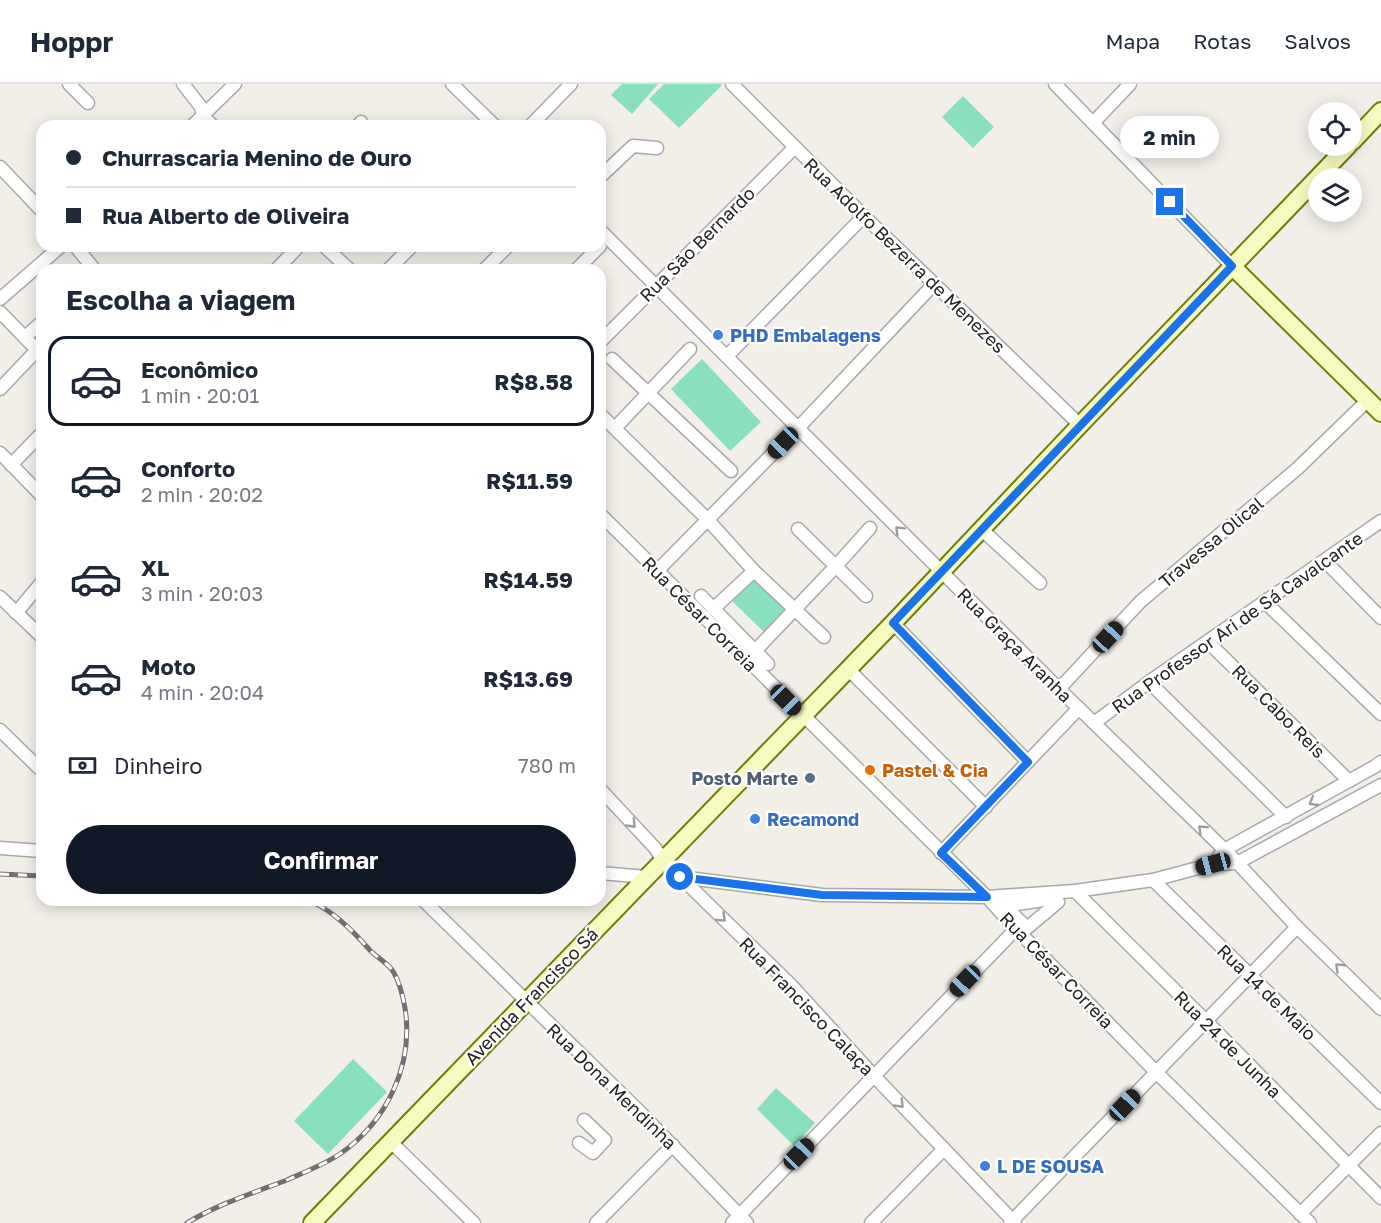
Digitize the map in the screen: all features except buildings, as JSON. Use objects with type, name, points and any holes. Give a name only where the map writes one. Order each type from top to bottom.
[{"type":"main road","points":[[1362,132],[1380,114]]},
{"type":"main road","name":"Avenida Francisco Sá","points":[[312,1223],[893,623],[1338,156]]},
{"type":"main road","points":[[1232,266],[1381,413]]},
{"type":"street","points":[[69,84],[88,103]]},
{"type":"street","points":[[183,84],[201,107],[203,116],[207,120]]},
{"type":"street","points":[[199,120],[235,84]]},
{"type":"street","points":[[452,84],[489,120]]},
{"type":"street","points":[[536,120],[571,84]]},
{"type":"street","name":"Rua Adolfo Bezerra de Menezes","points":[[732,84],[864,216],[1080,425]]},
{"type":"street","points":[[1055,84],[1232,266]]},
{"type":"street","points":[[1093,123],[1130,84]]},
{"type":"street","points":[[606,171],[633,146],[657,148]]},
{"type":"street","name":"Rua São Bernardo","points":[[606,336],[795,147]]},
{"type":"street","points":[[0,167],[36,205]]},
{"type":"street","points":[[727,356],[864,216]]},
{"type":"street","name":"Rua Graça Aranha","points":[[606,243],[655,286],[727,356],[1381,1009]]},
{"type":"street","points":[[40,264],[54,252]]},
{"type":"street","points":[[80,252],[90,264]]},
{"type":"street","points":[[282,264],[293,252]]},
{"type":"street","points":[[330,252],[344,264]]},
{"type":"street","points":[[394,264],[406,252]]},
{"type":"street","points":[[490,264],[502,252]]},
{"type":"street","points":[[581,264],[592,252]]},
{"type":"street","points":[[0,298],[36,267]]},
{"type":"street","points":[[657,572],[798,428],[934,284]]},
{"type":"street","points":[[0,312],[36,348]]},
{"type":"street","points":[[25,337],[36,327]]},
{"type":"street","points":[[615,429],[690,349]]},
{"type":"street","points":[[0,389],[36,353]]},
{"type":"street","points":[[612,359],[731,471]]},
{"type":"street","name":"Travessa Olical","points":[[1059,689],[1140,602],[1298,468],[1368,400]]},
{"type":"street","points":[[606,420],[708,520],[754,571],[824,637]]},
{"type":"street","points":[[11,465],[36,439]]},
{"type":"street","points":[[0,453],[36,490]]},
{"type":"street","name":"Rua César Correia","points":[[606,520],[987,897],[1157,1072],[1310,1223]]},
{"type":"street","name":"Rua Professor Ari de Sá Cavalcante","points":[[1094,723],[1149,682],[1381,521]]},
{"type":"street","points":[[755,651],[870,528]]},
{"type":"street","points":[[798,529],[866,596]]},
{"type":"street","points":[[981,529],[1040,583]]},
{"type":"street","points":[[1325,561],[1381,618]]},
{"type":"street","points":[[713,609],[754,571]]},
{"type":"street","points":[[16,613],[36,592]]},
{"type":"street","points":[[701,596],[768,664]]},
{"type":"street","points":[[0,597],[36,631]]},
{"type":"street","points":[[1265,602],[1381,714]]},
{"type":"street","points":[[893,623],[1028,762]]},
{"type":"street","name":"Rua Cabo Reis","points":[[1208,642],[1349,781]]},
{"type":"street","points":[[848,669],[986,807]]},
{"type":"street","points":[[1149,682],[1286,817]]},
{"type":"street","points":[[941,853],[1079,708]]},
{"type":"street","points":[[0,730],[36,765]]},
{"type":"street","points":[[1213,864],[1224,850],[1381,762]]},
{"type":"street","points":[[680,877],[822,895],[987,897],[1074,891],[1153,880],[1213,864],[1237,863],[1381,785]]},
{"type":"street","name":"Rua Francisco Calaça","points":[[606,796],[663,860],[791,985],[1013,1222]]},
{"type":"street","points":[[0,848],[36,850]]},
{"type":"street","points":[[606,873],[647,876]]},
{"type":"street","name":"Rua 14 de Maio","points":[[1153,880],[1381,1103]]},
{"type":"street","name":"Rua 24 de Junha","points":[[1074,891],[1381,1198]]},
{"type":"street","name":"Rua Dona Mendinha","points":[[429,906],[673,1145],[739,1220]]},
{"type":"street","points":[[1013,1222],[1297,927]]},
{"type":"street","points":[[739,1220],[1016,929]]},
{"type":"street","points":[[579,1143],[593,1153],[604,1140],[584,1120]]},
{"type":"street","points":[[1300,1214],[1381,1133]]},
{"type":"street","points":[[391,1142],[474,1223]]},
{"type":"street","points":[[596,1223],[673,1145]]},
{"type":"street","points":[[871,1223],[944,1149]]},
{"type":"green space","points":[[622,84],[658,84],[632,114],[611,95]]},
{"type":"green space","points":[[664,84],[722,85],[679,128],[649,99]]},
{"type":"green space","points":[[963,96],[994,127],[973,148],[942,117]]},
{"type":"green space","points":[[702,359],[761,422],[730,451],[671,389]]},
{"type":"green space","points":[[751,575],[788,611],[766,634],[729,598]]},
{"type":"green space","points":[[353,1059],[387,1092],[328,1154],[294,1121]]},
{"type":"green space","points":[[776,1088],[815,1123],[794,1146],[757,1109]]},
{"type":"railway","points":[[0,874],[36,876]]},
{"type":"railway","points":[[187,1223],[223,1204],[287,1180],[340,1154],[357,1141],[371,1125],[394,1090],[401,1071],[407,1029],[404,1004],[396,977],[392,969],[341,921],[319,906]]},
{"type":"place","name":"PHD Embalagens","points":[[718,335]]},
{"type":"place","name":"Pastel & Cia","points":[[870,770]]},
{"type":"place","name":"Posto Marte","points":[[810,778]]},
{"type":"place","name":"Recamond","points":[[755,819]]},
{"type":"place","name":"L DE SOUSA","points":[[985,1166]]},
{"type":"route","points":[[680,877],[822,895],[987,897],[941,853],[1028,762],[893,623],[1232,266],[1170,202]]}]
